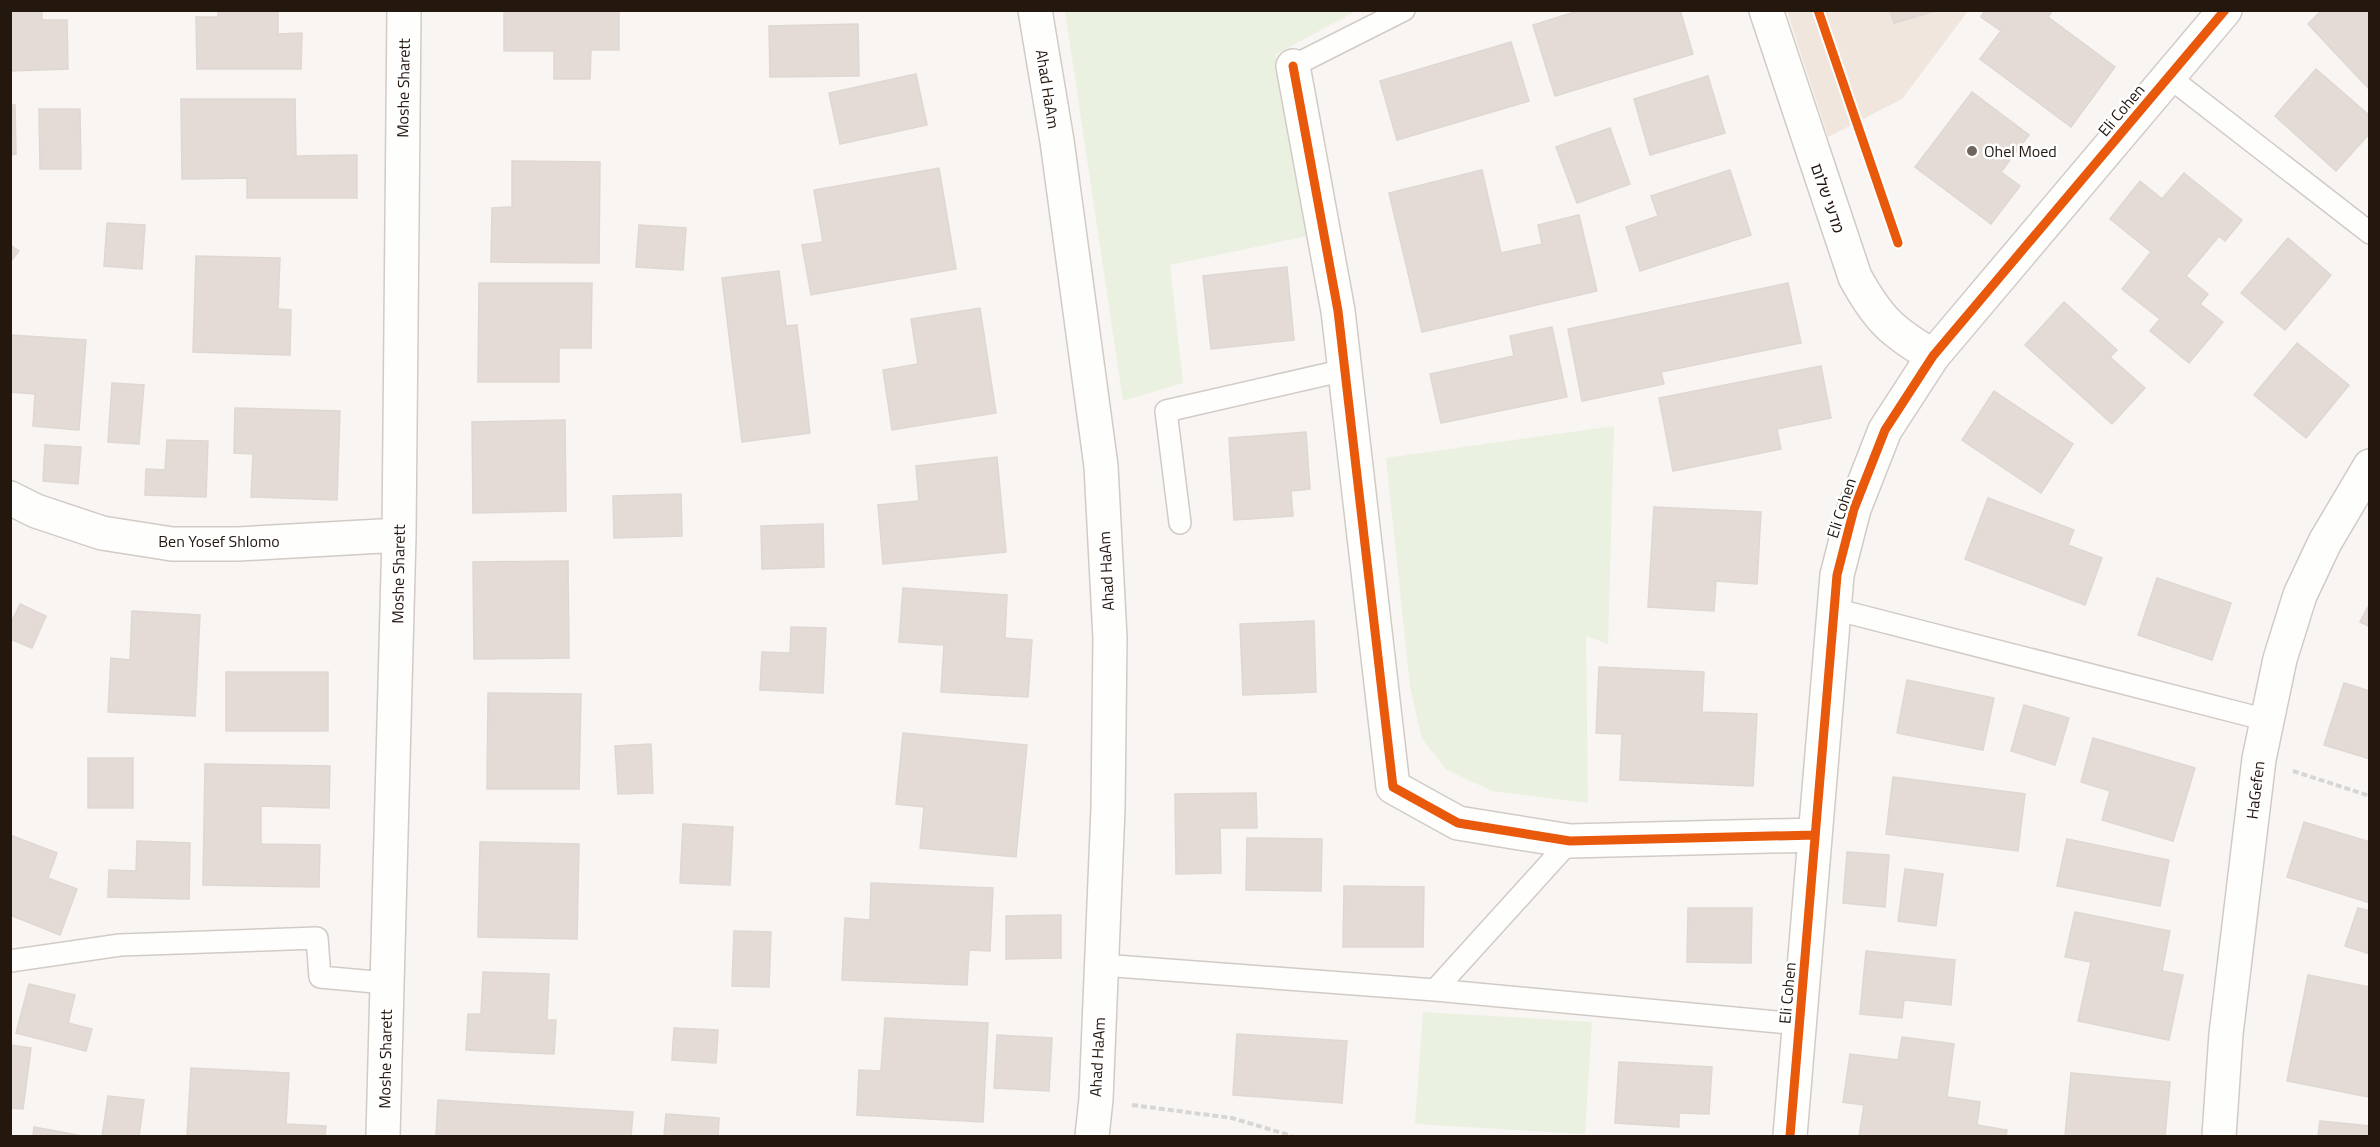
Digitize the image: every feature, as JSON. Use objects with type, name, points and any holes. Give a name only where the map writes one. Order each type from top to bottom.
[{"type":"street","name":"Moshe Sharett","points":[[383,1137],[399,535],[404,10]]},
{"type":"street","name":"Ahad HaAm","points":[[1035,10],[1057,141],[1101,466],[1110,638],[1108,808],[1096,1099],[1092,1137]]},
{"type":"street","name":"מדעי שלום","points":[[1766,10],[1855,277],[1872,308],[1901,338],[1934,356]]},
{"type":"street","name":"Eli Cohen","points":[[1790,1137],[1837,575],[1854,508],[1885,430],[1934,356],[2225,10]]},
{"type":"street","points":[[1293,66],[1338,310],[1393,787],[1458,823],[1570,841],[1815,835]]},
{"type":"street","name":"HaGefen","points":[[2219,1137],[2226,1034],[2259,759],[2280,659],[2300,595],[2325,542],[2370,466]]},
{"type":"street","name":"Ben Yosef Shlomo","points":[[10,498],[36,511],[102,533],[172,544],[238,544],[399,535]]},
{"type":"lane","points":[[1293,66],[1404,10]]},
{"type":"lane","points":[[2169,76],[2370,233]]},
{"type":"lane","points":[[1180,523],[1166,411],[1345,370]]},
{"type":"lane","points":[[1834,609],[2267,720]]},
{"type":"lane","points":[[1435,990],[1570,841]]},
{"type":"lane","points":[[10,961],[120,945],[317,938],[320,977],[386,983]]},
{"type":"lane","points":[[1102,965],[1435,990],[1799,1024]]},
{"type":"path","points":[[2259,759],[2370,796]]},
{"type":"path","points":[[1096,1099],[1232,1118],[1292,1137]]},
{"type":"shaded area","points":[[1787,11],[1968,11],[1902,99],[1828,137]]},
{"type":"green space","points":[[1065,11],[1356,11],[1275,55],[1312,235],[1170,265],[1183,383],[1123,401]]},
{"type":"green space","points":[[1614,426],[1608,644],[1586,636],[1588,803],[1492,791],[1447,770],[1422,739],[1410,687],[1386,458]]},
{"type":"green space","points":[[1423,1012],[1592,1022],[1585,1134],[1415,1124]]},
{"type":"building","points":[[10,10],[42,10],[42,20],[67,20],[68,69],[10,71]]},
{"type":"building","points":[[218,10],[278,10],[278,34],[302,33],[301,69],[197,69],[196,17],[218,17]]},
{"type":"building","points":[[504,10],[619,10],[619,50],[591,50],[590,79],[554,79],[554,51],[504,51]]},
{"type":"building","points":[[1581,10],[1680,10],[1693,54],[1555,96],[1533,25]]},
{"type":"building","points":[[1890,10],[1935,10],[1935,11],[1894,23]]},
{"type":"building","points":[[1985,10],[2053,10],[2048,17],[2115,67],[2071,127],[1980,59],[2001,31],[1981,17]]},
{"type":"building","points":[[2322,10],[2370,10],[2368,88],[2308,24]]},
{"type":"building","points":[[858,24],[859,76],[770,77],[769,26]]},
{"type":"building","points":[[1511,42],[1529,101],[1397,140],[1380,81]]},
{"type":"building","points":[[2316,69],[2370,116],[2370,133],[2336,171],[2275,116]]},
{"type":"building","points":[[916,74],[927,125],[840,144],[829,93]]},
{"type":"building","points":[[1708,76],[1725,133],[1650,155],[1634,99]]},
{"type":"building","name":"Ohel Moed","points":[[1972,92],[2029,135],[2001,172],[2020,186],[1991,224],[1915,167]]},
{"type":"building","points":[[181,99],[295,99],[296,156],[357,155],[357,198],[247,198],[247,178],[182,179]]},
{"type":"building","points":[[10,105],[15,105],[16,154],[10,155]]},
{"type":"building","points":[[39,109],[80,109],[81,169],[40,169]]},
{"type":"building","points":[[1610,128],[1630,184],[1577,203],[1556,147]]},
{"type":"building","points":[[512,161],[600,162],[599,263],[491,262],[492,208],[512,207]]},
{"type":"building","points":[[939,168],[956,269],[811,295],[802,245],[823,242],[814,190]]},
{"type":"building","points":[[1482,170],[1501,253],[1542,244],[1538,225],[1579,215],[1597,291],[1422,332],[1389,193]]},
{"type":"building","points":[[1730,170],[1751,235],[1640,271],[1626,227],[1658,216],[1651,196]]},
{"type":"building","points":[[2184,173],[2242,220],[2225,241],[2219,236],[2186,276],[2208,294],[2200,304],[2223,322],[2189,363],[2150,331],[2160,319],[2122,289],[2151,252],[2110,219],[2140,181],[2162,199]]},
{"type":"building","points":[[107,223],[145,225],[142,269],[104,266]]},
{"type":"building","points":[[639,225],[686,228],[683,270],[636,267]]},
{"type":"building","points":[[2288,238],[2331,275],[2285,330],[2241,293]]},
{"type":"building","points":[[10,245],[19,251],[10,262]]},
{"type":"building","points":[[196,256],[280,258],[278,309],[291,310],[290,355],[193,352]]},
{"type":"building","points":[[1287,267],[1294,340],[1211,349],[1203,276]]},
{"type":"building","points":[[779,271],[786,326],[797,325],[810,433],[742,442],[722,278]]},
{"type":"building","points":[[479,283],[592,283],[591,348],[559,348],[559,382],[478,382]]},
{"type":"building","points":[[1788,283],[1801,343],[1661,372],[1664,384],[1582,401],[1568,329]]},
{"type":"building","points":[[2064,302],[2117,350],[2110,357],[2145,388],[2112,424],[2025,345]]},
{"type":"building","points":[[980,308],[996,413],[892,430],[883,370],[918,364],[911,319]]},
{"type":"building","points":[[1552,327],[1567,397],[1441,423],[1430,374],[1514,356],[1510,336]]},
{"type":"building","points":[[10,335],[86,340],[79,430],[33,426],[35,394],[10,392]]},
{"type":"building","points":[[2297,343],[2349,385],[2306,438],[2254,395]]},
{"type":"building","points":[[1821,366],[1831,418],[1777,429],[1781,449],[1673,471],[1659,398]]},
{"type":"building","points":[[112,383],[144,385],[139,444],[108,442]]},
{"type":"building","points":[[1994,391],[2073,444],[2041,493],[1962,440]]},
{"type":"building","points":[[235,408],[340,411],[337,500],[251,497],[253,454],[234,453]]},
{"type":"building","points":[[565,420],[566,511],[473,513],[472,422]]},
{"type":"building","points":[[1306,432],[1310,489],[1291,491],[1293,516],[1234,520],[1229,438]]},
{"type":"building","points":[[167,440],[208,441],[206,497],[145,495],[146,469],[165,470]]},
{"type":"building","points":[[45,445],[81,447],[78,484],[43,481]]},
{"type":"building","points":[[997,457],[1006,552],[883,564],[878,505],[919,501],[916,466]]},
{"type":"building","points":[[681,494],[682,536],[614,538],[613,496]]},
{"type":"building","points":[[1988,498],[2074,530],[2068,545],[2102,558],[2085,605],[1965,559]]},
{"type":"building","points":[[1654,507],[1761,512],[1757,584],[1716,581],[1714,611],[1648,607]]},
{"type":"building","points":[[823,524],[824,567],[762,569],[761,526]]},
{"type":"building","points":[[568,561],[569,658],[474,659],[473,562]]},
{"type":"building","points":[[2157,578],[2231,603],[2212,660],[2138,635]]},
{"type":"building","points":[[903,588],[1007,595],[1005,638],[1032,640],[1028,697],[941,692],[944,645],[899,642]]},
{"type":"building","points":[[2370,603],[2370,627],[2360,622]]},
{"type":"building","points":[[20,604],[46,616],[32,648],[10,639],[10,625]]},
{"type":"building","points":[[132,611],[200,615],[195,716],[108,712],[111,658],[130,660]]},
{"type":"building","points":[[1314,621],[1316,692],[1243,695],[1240,624]]},
{"type":"building","points":[[791,627],[826,628],[823,693],[760,690],[762,652],[790,653]]},
{"type":"building","points":[[1599,667],[1704,672],[1702,712],[1757,714],[1753,786],[1620,780],[1622,734],[1596,733]]},
{"type":"building","points":[[226,672],[328,672],[328,731],[226,731]]},
{"type":"building","points":[[1907,680],[1994,698],[1983,750],[1897,733]]},
{"type":"building","points":[[2344,683],[2370,691],[2370,759],[2324,745]]},
{"type":"building","points":[[488,693],[581,694],[579,789],[487,789]]},
{"type":"building","points":[[2024,705],[2069,718],[2055,765],[2011,751]]},
{"type":"building","points":[[903,733],[1027,745],[1016,857],[920,848],[924,807],[896,804]]},
{"type":"building","points":[[2093,738],[2195,768],[2173,841],[2102,820],[2110,791],[2081,782]]},
{"type":"building","points":[[651,744],[653,793],[618,794],[615,746]]},
{"type":"building","points":[[88,758],[133,758],[133,808],[88,808]]},
{"type":"building","points":[[205,764],[330,766],[329,808],[261,806],[261,844],[320,845],[319,887],[203,885]]},
{"type":"building","points":[[1893,777],[2025,794],[2018,851],[1886,834]]},
{"type":"building","points":[[1256,793],[1257,828],[1220,828],[1221,873],[1176,874],[1175,794]]},
{"type":"building","points":[[2304,822],[2370,842],[2370,903],[2287,877]]},
{"type":"building","points":[[683,824],[733,827],[730,885],[680,883]]},
{"type":"building","points":[[10,835],[57,853],[48,878],[77,889],[60,935],[10,915]]},
{"type":"building","points":[[1247,838],[1322,839],[1321,891],[1246,890]]},
{"type":"building","points":[[2067,839],[2169,860],[2160,906],[2057,886]]},
{"type":"building","points":[[137,841],[190,843],[189,899],[108,897],[109,870],[136,871]]},
{"type":"building","points":[[480,842],[579,844],[577,939],[478,937]]},
{"type":"building","points":[[1847,852],[1889,855],[1885,907],[1843,903]]},
{"type":"building","points":[[1905,869],[1943,874],[1936,926],[1898,921]]},
{"type":"building","points":[[871,883],[993,888],[990,951],[969,950],[967,985],[842,980],[845,918],[870,920]]},
{"type":"building","points":[[1344,886],[1424,887],[1423,947],[1343,947]]},
{"type":"building","points":[[1688,908],[1752,908],[1751,963],[1687,962]]},
{"type":"building","points":[[2358,908],[2370,911],[2370,954],[2345,946]]},
{"type":"building","points":[[2075,912],[2170,931],[2162,971],[2183,975],[2169,1040],[2078,1021],[2091,962],[2065,957]]},
{"type":"building","points":[[1061,915],[1061,958],[1006,959],[1006,916]]},
{"type":"building","points":[[734,931],[771,932],[769,987],[732,986]]},
{"type":"building","points":[[1866,951],[1955,960],[1951,1005],[1904,1000],[1902,1018],[1860,1014]]},
{"type":"building","points":[[483,972],[549,974],[547,1020],[556,1020],[554,1054],[466,1050],[468,1014],[481,1014]]},
{"type":"building","points":[[2308,975],[2370,987],[2369,1097],[2287,1081]]},
{"type":"building","points":[[29,984],[75,995],[68,1023],[92,1029],[86,1051],[16,1033]]},
{"type":"building","points":[[885,1018],[988,1023],[983,1122],[857,1115],[859,1070],[881,1071]]},
{"type":"building","points":[[674,1028],[718,1030],[716,1063],[672,1060]]},
{"type":"building","points":[[1237,1034],[1347,1041],[1342,1103],[1233,1095]]},
{"type":"building","points":[[997,1035],[1052,1038],[1049,1091],[994,1088]]},
{"type":"building","points":[[1902,1037],[1954,1044],[1947,1097],[1980,1102],[1977,1125],[2007,1130],[2006,1136],[1859,1136],[1864,1105],[1843,1102],[1850,1054],[1898,1060]]},
{"type":"building","points":[[10,1045],[31,1048],[23,1109],[10,1108]]},
{"type":"building","points":[[1619,1062],[1712,1067],[1709,1114],[1679,1113],[1679,1127],[1615,1123]]},
{"type":"building","points":[[191,1068],[289,1073],[286,1124],[326,1126],[325,1136],[187,1136]]},
{"type":"building","points":[[2071,1073],[2170,1082],[2165,1136],[2065,1136]]},
{"type":"building","points":[[108,1096],[144,1100],[139,1136],[102,1136]]},
{"type":"building","points":[[438,1100],[633,1112],[631,1136],[436,1136]]},
{"type":"building","points":[[666,1114],[719,1118],[718,1136],[664,1136]]},
{"type":"building","points":[[2320,1121],[2370,1126],[2370,1136],[2318,1136]]},
{"type":"building","points":[[34,1127],[83,1136],[33,1136]]},
{"type":"cycle path","points":[[1818,10],[1898,243]]},
{"type":"cycle path","points":[[1790,1136],[1837,575],[1854,509],[1885,430],[1933,356],[2225,10]]},
{"type":"cycle path","points":[[1293,66],[1338,311],[1393,787],[1458,823],[1570,841],[1815,835]]},
{"type":"place","name":"Ohel Moed","points":[[1972,151]]}]
